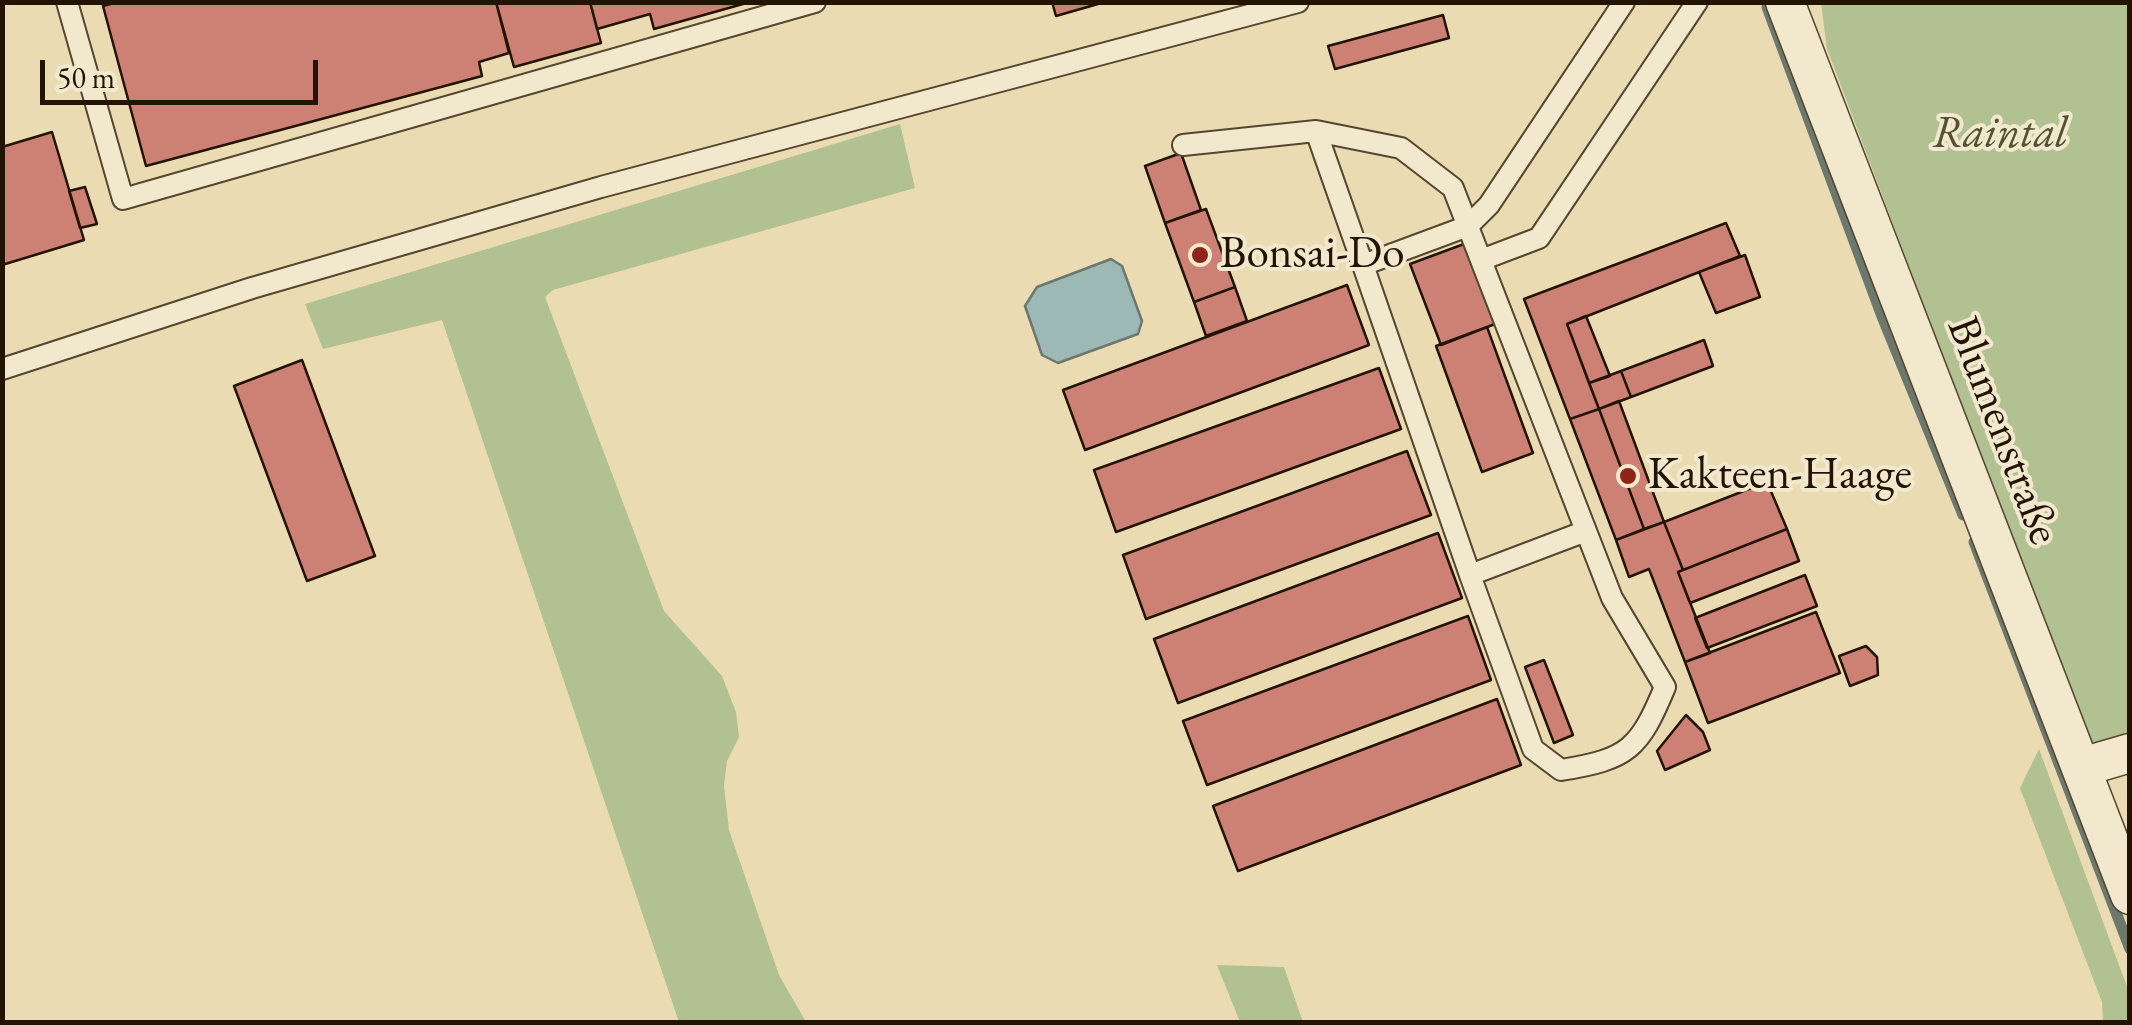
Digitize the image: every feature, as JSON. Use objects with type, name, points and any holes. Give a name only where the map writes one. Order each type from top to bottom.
[{"type":"street","name":"Blumenstraße","points":[[1784,2],[2130,895]]},
{"type":"street","points":[[2082,768],[2130,753]]},
{"type":"lane","points":[[67,2],[123,199],[815,2]]},
{"type":"lane","points":[[2,370],[252,288],[601,187],[1298,2]]},
{"type":"lane","points":[[1363,265],[1468,226],[1489,205],[1624,2]]},
{"type":"lane","points":[[1481,260],[1539,238],[1697,2]]},
{"type":"lane","points":[[1182,145],[1316,131],[1401,148],[1453,188],[1612,598],[1665,686],[1644,736],[1605,763],[1561,770],[1533,749],[1316,131]]},
{"type":"lane","points":[[1470,575],[1586,531]]},
{"type":"green space","name":"Raintal","points":[[1821,3],[2129,3],[2129,734],[2090,745],[1827,49]]},
{"type":"green space","points":[[900,124],[915,188],[553,290],[545,297],[664,611],[722,676],[736,712],[739,737],[727,761],[724,786],[729,830],[779,975],[806,1022],[679,1022],[442,320],[323,349],[305,304]]},
{"type":"green space","points":[[2039,749],[2129,992],[2129,1022],[2103,1022],[2102,1002],[2020,788]]},
{"type":"green space","points":[[1217,965],[1284,967],[1303,1022],[1240,1022]]},
{"type":"water","points":[[1111,259],[1122,266],[1142,321],[1138,334],[1058,363],[1042,355],[1025,306],[1037,287]]},
{"type":"building","points":[[118,2],[496,2],[509,53],[479,62],[482,76],[146,166],[103,6]]},
{"type":"building","points":[[496,2],[590,2],[601,43],[514,67]]},
{"type":"building","points":[[590,2],[750,2],[654,29],[650,14],[597,29]]},
{"type":"building","points":[[1052,2],[1105,2],[1056,16]]},
{"type":"building","points":[[1443,15],[1449,38],[1335,69],[1328,46]]},
{"type":"building","points":[[52,132],[84,240],[2,265],[2,147]]},
{"type":"building","points":[[1181,153],[1201,210],[1165,223],[1145,166]]},
{"type":"building","points":[[85,187],[97,224],[80,228],[69,191]]},
{"type":"building","name":"Bonsai-Do","points":[[1206,209],[1235,287],[1194,302],[1165,223]]},
{"type":"building","points":[[1726,223],[1740,256],[1567,324],[1599,409],[1570,419],[1524,299]]},
{"type":"building","points":[[1464,244],[1495,324],[1441,345],[1410,264]]},
{"type":"building","points":[[1745,255],[1760,297],[1716,313],[1699,272]]},
{"type":"building","points":[[1347,285],[1369,345],[1085,450],[1063,390]]},
{"type":"building","points":[[1235,287],[1247,321],[1206,336],[1194,302]]},
{"type":"building","points":[[1586,316],[1610,376],[1589,383],[1567,324]]},
{"type":"building","points":[[1487,327],[1533,453],[1482,472],[1436,346]]},
{"type":"building","points":[[1704,340],[1713,366],[1631,397],[1621,371]]},
{"type":"building","points":[[302,360],[375,556],[307,581],[234,386]]},
{"type":"building","points":[[1379,368],[1401,429],[1116,532],[1094,470]]},
{"type":"building","points":[[1621,371],[1631,397],[1599,409],[1589,383]]},
{"type":"building","points":[[1619,401],[1664,522],[1644,529],[1599,409]]},
{"type":"building","points":[[1599,409],[1644,529],[1616,540],[1570,419]]},
{"type":"building","points":[[1407,451],[1431,515],[1146,619],[1123,555]]},
{"type":"building","points":[[1767,482],[1787,529],[1683,570],[1664,522]]},
{"type":"building","points":[[1664,522],[1683,570],[1678,572],[1710,653],[1685,662],[1649,569],[1629,577],[1616,540]]},
{"type":"building","points":[[1787,529],[1799,561],[1690,603],[1678,572]]},
{"type":"building","points":[[1438,533],[1462,598],[1178,703],[1154,639]]},
{"type":"building","points":[[1805,575],[1817,606],[1707,648],[1695,618]]},
{"type":"building","points":[[1816,612],[1840,673],[1708,723],[1685,662]]},
{"type":"building","points":[[1468,616],[1491,680],[1207,785],[1183,721]]},
{"type":"building","points":[[1866,646],[1877,657],[1878,675],[1850,686],[1839,656]]},
{"type":"building","points":[[1544,660],[1573,735],[1554,743],[1525,667]]},
{"type":"building","points":[[1497,699],[1521,765],[1238,871],[1213,806]]},
{"type":"building","points":[[1686,715],[1703,732],[1710,750],[1665,770],[1657,751]]},
{"type":"waterway","points":[[1767,7],[1883,319],[1963,515]]},
{"type":"waterway","points":[[1974,542],[2130,949]]},
{"type":"place","name":"Bonsai-Do","points":[[1200,255]]},
{"type":"place","name":"Kakteen-Haage","points":[[1628,476]]}]
